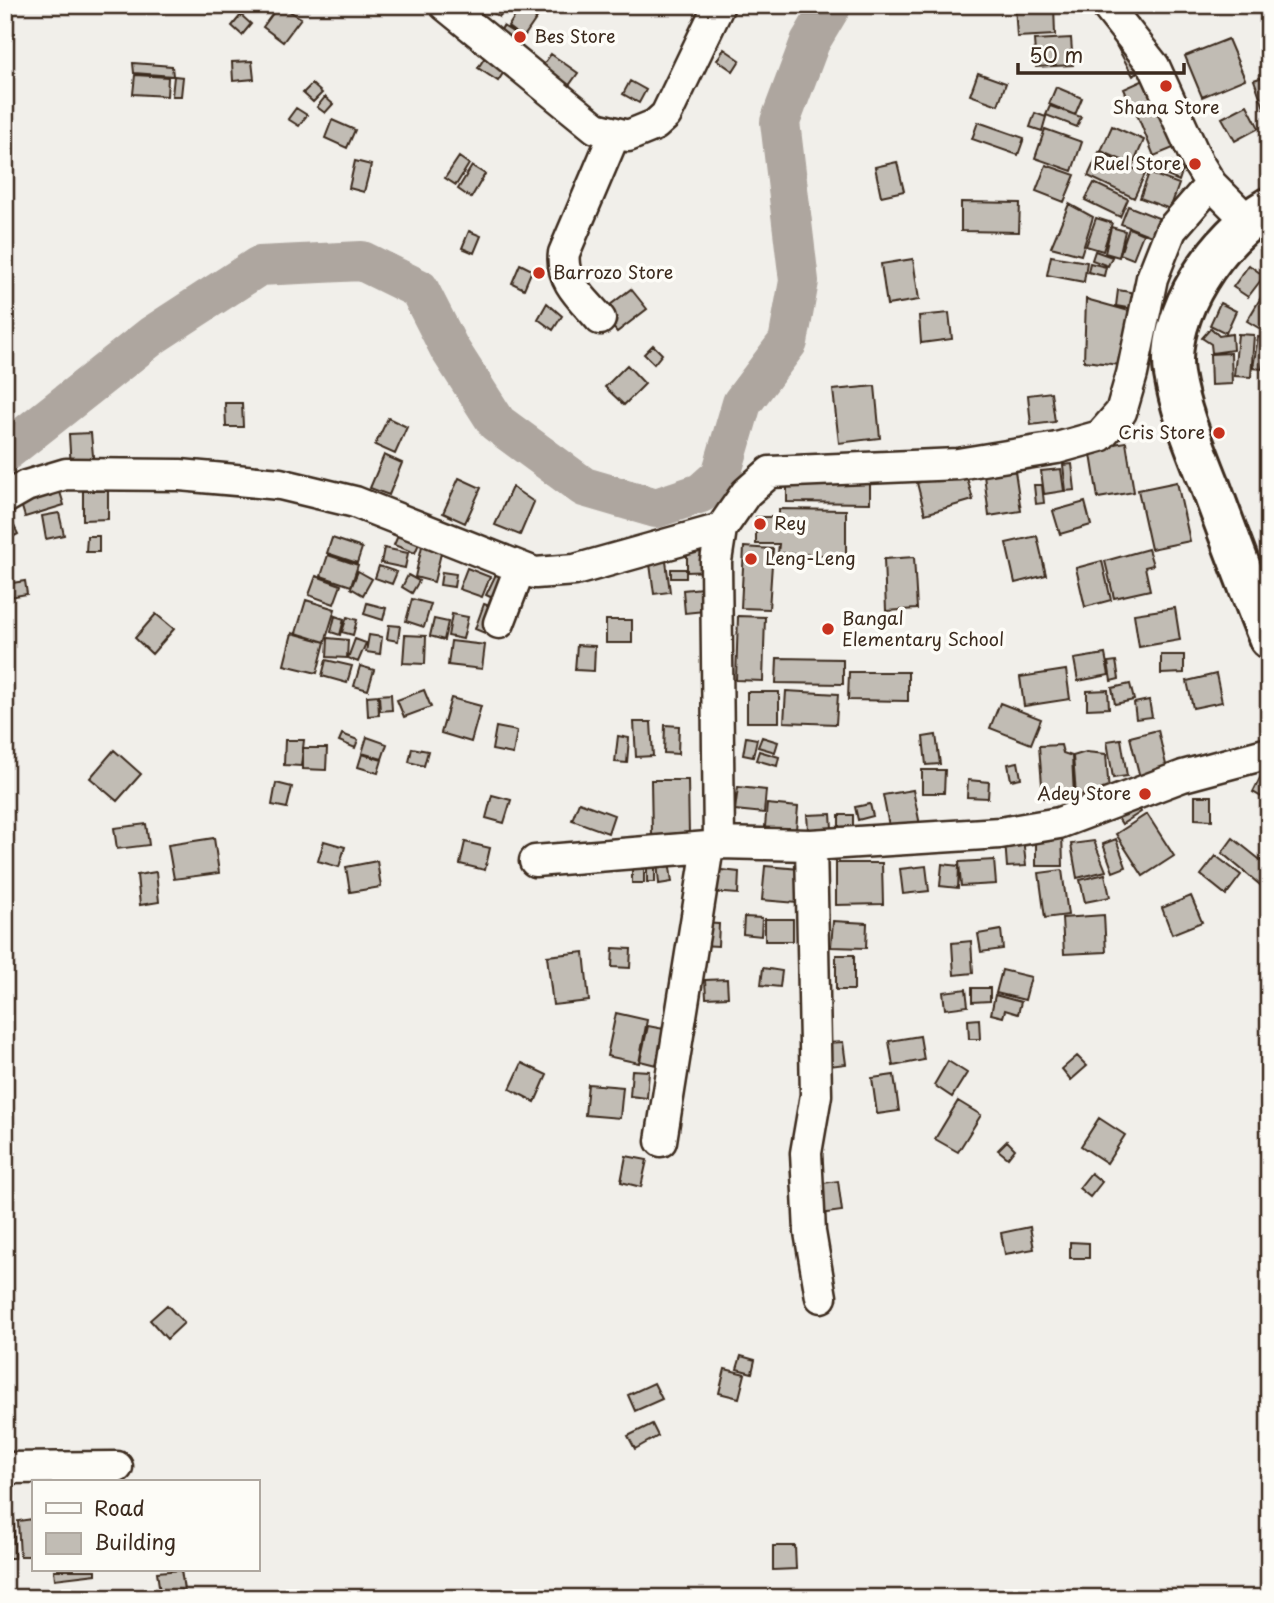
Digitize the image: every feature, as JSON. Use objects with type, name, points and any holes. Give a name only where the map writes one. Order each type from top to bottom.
[{"type":"highway","points":[[1258,213],[1223,243],[1193,290],[1179,319],[1174,372],[1190,431],[1269,639]]},
{"type":"street","points":[[446,5],[596,128],[628,136],[655,125],[666,115],[719,5]]},
{"type":"street","points":[[1106,5],[1142,49],[1164,83],[1198,163],[1211,184],[1258,213]]},
{"type":"street","points":[[600,319],[571,284],[562,265],[564,253],[615,133]]},
{"type":"street","points":[[661,1141],[714,845],[716,561],[721,529],[746,493],[770,472],[958,464],[1057,448],[1100,436],[1121,412],[1132,374],[1152,278],[1171,230],[1211,184]]},
{"type":"street","points":[[5,498],[26,486],[66,474],[180,475],[280,484],[355,502],[536,573],[575,570],[721,529]]},
{"type":"street","points":[[499,623],[520,568]]},
{"type":"street","points":[[534,861],[714,845],[811,845],[1000,833],[1059,823],[1183,776],[1269,753]]},
{"type":"street","points":[[811,845],[816,1095],[806,1153],[810,1232],[821,1297]]},
{"type":"street","points":[[5,1468],[117,1467]]},
{"type":"building","points":[[279,5],[301,18],[283,42],[263,27]]},
{"type":"building","points":[[488,5],[507,5],[499,17],[486,8]]},
{"type":"building","points":[[522,5],[538,16],[523,38],[508,27]]},
{"type":"building","points":[[1015,5],[1054,5],[1055,35],[1017,37]]},
{"type":"building","points":[[241,15],[251,24],[242,35],[232,26]]},
{"type":"building","points":[[503,26],[524,39],[519,47],[499,34]]},
{"type":"building","points":[[1129,36],[1145,65],[1133,76],[1116,45]]},
{"type":"building","points":[[1071,38],[1073,65],[1036,67],[1034,40]]},
{"type":"building","points":[[1228,39],[1245,79],[1202,97],[1185,56]]},
{"type":"building","points":[[724,49],[740,60],[733,71],[717,60]]},
{"type":"building","points":[[487,54],[507,67],[498,81],[478,68]]},
{"type":"building","points":[[551,54],[578,73],[565,91],[538,72]]},
{"type":"building","points":[[252,61],[254,79],[233,81],[232,62]]},
{"type":"building","points":[[133,63],[172,66],[173,76],[134,73]]},
{"type":"building","points":[[978,73],[1006,83],[998,105],[970,95]]},
{"type":"building","points":[[135,75],[168,77],[167,96],[133,94]]},
{"type":"building","points":[[1155,75],[1164,98],[1134,112],[1124,89]]},
{"type":"building","points":[[1269,75],[1269,122],[1254,80]]},
{"type":"building","points":[[174,76],[183,77],[181,96],[172,96]]},
{"type":"building","points":[[630,81],[646,90],[639,103],[623,94]]},
{"type":"building","points":[[312,84],[322,93],[313,102],[303,93]]},
{"type":"building","points":[[1056,87],[1082,98],[1075,115],[1049,104]]},
{"type":"building","points":[[325,97],[333,104],[325,113],[317,107]]},
{"type":"building","points":[[1165,100],[1183,144],[1154,156],[1136,112]]},
{"type":"building","points":[[1247,105],[1259,128],[1235,141],[1222,118]]},
{"type":"building","points":[[1050,106],[1081,117],[1077,127],[1046,115]]},
{"type":"building","points":[[296,108],[307,115],[299,126],[288,119]]},
{"type":"building","points":[[1035,113],[1046,117],[1042,131],[1030,127]]},
{"type":"building","points":[[332,120],[355,130],[347,148],[325,138]]},
{"type":"building","points":[[978,122],[1024,138],[1018,155],[972,139]]},
{"type":"building","points":[[1112,126],[1144,140],[1133,165],[1101,151]]},
{"type":"building","points":[[1045,129],[1082,142],[1072,171],[1035,158]]},
{"type":"building","points":[[1099,152],[1145,174],[1134,198],[1088,176]]},
{"type":"building","points":[[459,157],[469,164],[456,185],[445,178]]},
{"type":"building","points":[[355,161],[371,165],[364,192],[349,188]]},
{"type":"building","points":[[897,162],[904,191],[881,196],[875,167]]},
{"type":"building","points":[[1172,162],[1184,166],[1179,181],[1167,176]]},
{"type":"building","points":[[1046,165],[1075,175],[1064,202],[1036,191]]},
{"type":"building","points":[[472,166],[485,174],[471,198],[458,189]]},
{"type":"building","points":[[1149,173],[1179,184],[1170,209],[1140,198]]},
{"type":"building","points":[[1094,183],[1128,199],[1120,217],[1085,200]]},
{"type":"building","points":[[961,202],[1020,203],[1019,232],[961,231]]},
{"type":"building","points":[[1069,204],[1093,217],[1081,255],[1051,247]]},
{"type":"building","points":[[1128,206],[1161,219],[1154,237],[1121,224]]},
{"type":"building","points":[[1096,218],[1112,223],[1103,251],[1086,246]]},
{"type":"building","points":[[1111,227],[1125,231],[1119,257],[1105,253]]},
{"type":"building","points":[[1129,228],[1143,234],[1133,259],[1120,254]]},
{"type":"building","points":[[469,231],[481,236],[474,253],[462,248]]},
{"type":"building","points":[[1095,251],[1112,257],[1108,266],[1092,260]]},
{"type":"building","points":[[1051,256],[1087,262],[1084,282],[1047,275]]},
{"type":"building","points":[[913,259],[919,300],[887,305],[881,264]]},
{"type":"building","points":[[1090,263],[1106,267],[1104,276],[1088,272]]},
{"type":"building","points":[[520,264],[532,270],[524,289],[512,283]]},
{"type":"building","points":[[1249,265],[1264,276],[1248,297],[1233,287]]},
{"type":"building","points":[[631,289],[647,309],[617,332],[601,312]]},
{"type":"building","points":[[1266,289],[1269,291],[1269,334],[1247,321]]},
{"type":"building","points":[[1118,290],[1142,294],[1139,310],[1116,306]]},
{"type":"building","points":[[1086,299],[1140,314],[1130,366],[1084,361]]},
{"type":"building","points":[[547,303],[562,316],[553,330],[538,319]]},
{"type":"building","points":[[1220,303],[1236,311],[1226,333],[1210,325]]},
{"type":"building","points":[[949,313],[952,339],[921,343],[919,316]]},
{"type":"building","points":[[1211,328],[1219,336],[1232,334],[1233,350],[1212,353],[1211,344],[1202,338]]},
{"type":"building","points":[[1238,334],[1254,335],[1251,377],[1234,376]]},
{"type":"building","points":[[1258,337],[1266,338],[1262,369],[1253,368]]},
{"type":"building","points":[[653,345],[662,354],[654,364],[644,354]]},
{"type":"building","points":[[1231,353],[1232,384],[1211,385],[1210,354]]},
{"type":"building","points":[[627,365],[645,384],[624,405],[605,387]]},
{"type":"building","points":[[875,386],[880,438],[839,443],[833,390]]},
{"type":"building","points":[[1051,392],[1055,422],[1031,425],[1028,395]]},
{"type":"building","points":[[225,403],[242,403],[243,427],[226,427]]},
{"type":"building","points":[[388,418],[407,427],[395,454],[375,445]]},
{"type":"building","points":[[91,433],[94,467],[71,469],[69,434]]},
{"type":"building","points":[[1126,442],[1134,492],[1098,498],[1090,448]]},
{"type":"building","points":[[384,455],[402,463],[389,495],[370,488]]},
{"type":"building","points":[[1072,464],[1075,490],[1066,491],[1063,465]]},
{"type":"building","points":[[1061,469],[1064,491],[1044,494],[1041,471]]},
{"type":"building","points":[[965,470],[973,500],[925,514],[917,483]]},
{"type":"building","points":[[1015,471],[1021,511],[989,516],[984,475]]},
{"type":"building","points":[[459,478],[481,488],[465,523],[443,513]]},
{"type":"building","points":[[787,479],[870,479],[870,503],[787,502]]},
{"type":"building","points":[[57,482],[64,505],[25,517],[18,494]]},
{"type":"building","points":[[1177,482],[1190,541],[1151,549],[1138,490]]},
{"type":"building","points":[[1034,485],[1042,485],[1044,503],[1036,504]]},
{"type":"building","points":[[512,487],[534,502],[520,535],[495,525]]},
{"type":"building","points":[[83,491],[108,491],[108,519],[83,520]]},
{"type":"building","points":[[1085,502],[1091,525],[1060,534],[1053,511]]},
{"type":"building","points":[[779,509],[846,510],[846,556],[778,553],[779,544],[756,544],[756,517],[779,517]]},
{"type":"building","points":[[59,513],[64,535],[46,539],[42,516]]},
{"type":"building","points":[[10,518],[18,534],[5,541],[5,521]]},
{"type":"building","points":[[402,526],[423,534],[415,553],[394,545]]},
{"type":"building","points":[[87,536],[99,536],[99,552],[86,552]]},
{"type":"building","points":[[1037,536],[1046,575],[1015,583],[1006,543]]},
{"type":"building","points":[[424,537],[444,541],[434,582],[415,577]]},
{"type":"building","points":[[332,538],[362,548],[357,563],[327,553]]},
{"type":"building","points":[[744,547],[773,549],[769,609],[741,608]]},
{"type":"building","points":[[384,548],[408,553],[405,568],[381,563]]},
{"type":"building","points":[[687,548],[712,548],[713,571],[687,572]]},
{"type":"building","points":[[1148,549],[1153,565],[1145,567],[1150,590],[1114,598],[1105,561]]},
{"type":"building","points":[[328,555],[358,565],[351,586],[321,576]]},
{"type":"building","points":[[914,557],[917,609],[886,611],[884,559]]},
{"type":"building","points":[[666,561],[670,592],[654,594],[650,564]]},
{"type":"building","points":[[1102,561],[1111,600],[1085,607],[1076,568]]},
{"type":"building","points":[[379,566],[397,572],[392,584],[375,578]]},
{"type":"building","points":[[467,568],[490,577],[482,597],[459,589]]},
{"type":"building","points":[[671,569],[686,569],[686,578],[671,578]]},
{"type":"building","points":[[358,571],[372,579],[363,595],[351,588]]},
{"type":"building","points":[[442,572],[456,574],[454,587],[440,585]]},
{"type":"building","points":[[497,572],[515,580],[503,603],[486,595]]},
{"type":"building","points":[[408,575],[419,581],[412,593],[402,587]]},
{"type":"building","points":[[316,576],[341,585],[334,604],[309,595]]},
{"type":"building","points":[[25,581],[27,594],[9,597],[6,584]]},
{"type":"building","points":[[712,587],[714,610],[685,613],[683,590]]},
{"type":"building","points":[[412,599],[431,604],[424,627],[406,621]]},
{"type":"building","points":[[306,600],[335,609],[325,642],[296,633]]},
{"type":"building","points":[[367,603],[386,608],[383,620],[364,614]]},
{"type":"building","points":[[484,604],[501,610],[492,636],[475,629]]},
{"type":"building","points":[[1175,608],[1180,640],[1139,647],[1134,614]]},
{"type":"building","points":[[156,614],[174,629],[152,654],[135,638]]},
{"type":"building","points":[[452,614],[468,617],[463,639],[448,636]]},
{"type":"building","points":[[335,616],[344,619],[340,635],[331,632]]},
{"type":"building","points":[[738,616],[765,617],[763,681],[736,680]]},
{"type":"building","points":[[347,617],[357,620],[353,635],[342,632]]},
{"type":"building","points":[[434,619],[448,622],[444,640],[430,636]]},
{"type":"building","points":[[606,620],[632,620],[632,643],[606,643]]},
{"type":"building","points":[[389,625],[400,626],[398,641],[387,639]]},
{"type":"building","points":[[292,633],[325,642],[317,673],[284,665]]},
{"type":"building","points":[[369,635],[382,637],[380,654],[366,652]]},
{"type":"building","points":[[405,635],[426,636],[425,664],[403,663]]},
{"type":"building","points":[[328,638],[348,640],[347,658],[327,657]]},
{"type":"building","points":[[355,639],[366,643],[358,662],[348,658]]},
{"type":"building","points":[[451,641],[485,645],[482,669],[448,665]]},
{"type":"building","points":[[577,645],[595,646],[594,671],[575,670]]},
{"type":"building","points":[[1105,654],[1109,675],[1078,681],[1074,659]]},
{"type":"building","points":[[1161,655],[1184,655],[1184,673],[1161,674]]},
{"type":"building","points":[[777,658],[843,659],[843,684],[776,683]]},
{"type":"building","points":[[326,660],[352,666],[347,683],[322,676]]},
{"type":"building","points":[[1116,661],[1119,679],[1111,681],[1108,662]]},
{"type":"building","points":[[360,666],[374,670],[368,690],[354,686]]},
{"type":"building","points":[[1066,670],[1070,699],[1024,706],[1020,677]]},
{"type":"building","points":[[849,672],[908,672],[908,701],[848,700]]},
{"type":"building","points":[[1216,674],[1222,702],[1193,708],[1187,681]]},
{"type":"building","points":[[1130,684],[1134,700],[1115,704],[1112,688]]},
{"type":"building","points":[[424,690],[431,707],[404,717],[397,700]]},
{"type":"building","points":[[1108,690],[1109,708],[1087,709],[1087,691]]},
{"type":"building","points":[[786,691],[838,694],[836,724],[784,722]]},
{"type":"building","points":[[747,692],[779,692],[779,722],[747,722]]},
{"type":"building","points":[[391,694],[392,710],[380,711],[379,695]]},
{"type":"building","points":[[378,695],[379,715],[368,716],[367,696]]},
{"type":"building","points":[[451,698],[481,706],[471,742],[441,733]]},
{"type":"building","points":[[1149,700],[1152,717],[1136,719],[1134,703]]},
{"type":"building","points":[[1000,703],[1041,719],[1031,744],[990,728]]},
{"type":"building","points":[[634,722],[651,722],[653,756],[636,757]]},
{"type":"building","points":[[665,725],[679,726],[678,754],[664,753]]},
{"type":"building","points":[[496,727],[517,731],[513,754],[492,750]]},
{"type":"building","points":[[1158,730],[1169,778],[1143,790],[1130,737]]},
{"type":"building","points":[[342,734],[358,740],[355,748],[339,741]]},
{"type":"building","points":[[936,735],[940,764],[926,765],[923,737]]},
{"type":"building","points":[[618,736],[629,738],[627,763],[615,762]]},
{"type":"building","points":[[367,737],[387,744],[382,759],[362,753]]},
{"type":"building","points":[[746,737],[757,739],[753,757],[743,755]]},
{"type":"building","points":[[762,737],[778,742],[775,752],[758,747]]},
{"type":"building","points":[[1121,739],[1127,776],[1113,778],[1107,741]]},
{"type":"building","points":[[285,740],[304,740],[301,766],[284,765]]},
{"type":"building","points":[[1061,745],[1063,753],[1072,756],[1074,796],[1043,798],[1039,746]]},
{"type":"building","points":[[303,748],[327,748],[326,770],[303,769]]},
{"type":"building","points":[[412,748],[428,751],[424,766],[409,762]]},
{"type":"building","points":[[114,750],[141,774],[117,801],[90,778]]},
{"type":"building","points":[[759,751],[779,757],[777,766],[756,760]]},
{"type":"building","points":[[1086,752],[1106,754],[1109,793],[1076,795],[1073,756]]},
{"type":"building","points":[[362,754],[382,760],[378,773],[358,767]]},
{"type":"building","points":[[1018,762],[1021,778],[1011,780],[1008,764]]},
{"type":"building","points":[[922,770],[945,770],[944,793],[922,793]]},
{"type":"building","points":[[1263,772],[1269,775],[1269,791],[1265,799],[1253,792]]},
{"type":"building","points":[[651,780],[688,780],[689,835],[652,835]]},
{"type":"building","points":[[968,780],[989,782],[988,798],[967,797]]},
{"type":"building","points":[[276,783],[292,787],[287,808],[272,805]]},
{"type":"building","points":[[738,787],[766,790],[764,813],[735,810]]},
{"type":"building","points":[[913,790],[921,830],[891,836],[883,795]]},
{"type":"building","points":[[492,795],[511,800],[504,823],[486,818]]},
{"type":"building","points":[[1195,796],[1212,796],[1212,820],[1195,819]]},
{"type":"building","points":[[1133,798],[1141,812],[1122,824],[1113,810]]},
{"type":"building","points":[[579,802],[614,815],[608,833],[572,820]]},
{"type":"building","points":[[767,804],[798,807],[795,841],[764,838]]},
{"type":"building","points":[[870,804],[873,816],[858,820],[855,807]]},
{"type":"building","points":[[831,814],[833,842],[809,843],[807,815]]},
{"type":"building","points":[[1147,814],[1174,856],[1143,876],[1116,834]]},
{"type":"building","points":[[839,815],[853,815],[853,834],[839,834]]},
{"type":"building","points":[[146,824],[149,845],[117,849],[114,828]]},
{"type":"building","points":[[1062,832],[1063,866],[1036,866],[1036,833]]},
{"type":"building","points":[[214,838],[219,873],[174,879],[168,845]]},
{"type":"building","points":[[1023,838],[1026,866],[1007,867],[1005,840]]},
{"type":"building","points":[[1233,838],[1269,867],[1269,884],[1265,889],[1222,853]]},
{"type":"building","points":[[1116,839],[1126,867],[1113,872],[1103,844]]},
{"type":"building","points":[[324,841],[345,847],[339,867],[318,861]]},
{"type":"building","points":[[1094,841],[1106,871],[1077,878],[1071,844]]},
{"type":"building","points":[[465,842],[490,848],[485,870],[460,864]]},
{"type":"building","points":[[1216,856],[1241,875],[1226,895],[1201,875]]},
{"type":"building","points":[[632,859],[644,859],[644,883],[632,883]]},
{"type":"building","points":[[669,860],[672,882],[659,884],[657,861]]},
{"type":"building","points":[[994,860],[996,884],[961,886],[959,862]]},
{"type":"building","points":[[377,861],[381,887],[350,892],[346,867]]},
{"type":"building","points":[[647,861],[655,861],[655,882],[647,882]]},
{"type":"building","points":[[836,863],[882,863],[883,904],[836,905]]},
{"type":"building","points":[[942,864],[959,866],[958,888],[940,886]]},
{"type":"building","points":[[765,866],[800,869],[797,903],[762,900]]},
{"type":"building","points":[[926,866],[929,891],[903,894],[900,869]]},
{"type":"building","points":[[712,869],[739,872],[738,894],[710,892]]},
{"type":"building","points":[[1062,870],[1068,915],[1045,918],[1039,873]]},
{"type":"building","points":[[156,872],[159,902],[140,905],[137,875]]},
{"type":"building","points":[[1105,874],[1110,897],[1085,902],[1080,880]]},
{"type":"building","points":[[1191,896],[1202,922],[1172,934],[1162,908]]},
{"type":"building","points":[[1104,915],[1106,952],[1064,954],[1062,918]]},
{"type":"building","points":[[744,917],[762,918],[761,936],[743,934]]},
{"type":"building","points":[[765,919],[793,919],[793,941],[765,941]]},
{"type":"building","points":[[833,921],[867,923],[866,948],[831,947]]},
{"type":"building","points":[[700,923],[719,924],[718,946],[699,945]]},
{"type":"building","points":[[1001,930],[1003,949],[981,952],[978,934]]},
{"type":"building","points":[[971,941],[973,973],[954,975],[952,943]]},
{"type":"building","points":[[613,948],[631,949],[630,968],[612,967]]},
{"type":"building","points":[[584,952],[589,1001],[553,1005],[547,956]]},
{"type":"building","points":[[836,955],[854,955],[854,990],[836,990]]},
{"type":"building","points":[[763,968],[782,971],[780,987],[761,985]]},
{"type":"building","points":[[1002,970],[1031,977],[1025,1000],[996,993]]},
{"type":"building","points":[[727,979],[728,997],[706,998],[705,980]]},
{"type":"building","points":[[972,988],[990,988],[990,1001],[972,1002]]},
{"type":"building","points":[[966,989],[968,1006],[945,1009],[943,992]]},
{"type":"building","points":[[995,995],[1021,1002],[1018,1014],[1005,1010],[1003,1017],[991,1014]]},
{"type":"building","points":[[616,1013],[647,1020],[639,1063],[607,1056]]},
{"type":"building","points":[[979,1019],[980,1039],[969,1039],[968,1020]]},
{"type":"building","points":[[648,1026],[664,1029],[656,1065],[640,1061]]},
{"type":"building","points":[[920,1036],[924,1060],[893,1066],[889,1041]]},
{"type":"building","points":[[843,1042],[846,1064],[830,1066],[827,1043]]},
{"type":"building","points":[[1077,1056],[1087,1066],[1071,1080],[1062,1069]]},
{"type":"building","points":[[948,1061],[967,1073],[952,1097],[934,1085]]},
{"type":"building","points":[[522,1063],[547,1075],[535,1102],[510,1089]]},
{"type":"building","points":[[632,1070],[649,1071],[647,1098],[630,1096]]},
{"type":"building","points":[[894,1075],[899,1111],[877,1114],[872,1078]]},
{"type":"building","points":[[588,1084],[623,1087],[620,1118],[585,1115]]},
{"type":"building","points":[[958,1101],[981,1115],[958,1152],[935,1139]]},
{"type":"building","points":[[1099,1118],[1125,1135],[1107,1163],[1081,1146]]},
{"type":"building","points":[[1007,1141],[1015,1149],[1008,1158],[998,1150]]},
{"type":"building","points":[[626,1156],[647,1160],[641,1187],[621,1182]]},
{"type":"building","points":[[1091,1173],[1102,1182],[1090,1197],[1079,1188]]},
{"type":"building","points":[[838,1181],[842,1211],[820,1214],[815,1184]]},
{"type":"building","points":[[1030,1227],[1034,1249],[1005,1254],[1001,1233]]},
{"type":"building","points":[[1070,1242],[1089,1243],[1089,1258],[1070,1258]]},
{"type":"building","points":[[167,1305],[184,1323],[167,1339],[150,1320]]},
{"type":"building","points":[[741,1356],[755,1360],[752,1373],[737,1369]]},
{"type":"building","points":[[725,1369],[745,1374],[739,1398],[719,1393]]},
{"type":"building","points":[[654,1383],[662,1399],[635,1411],[628,1395]]},
{"type":"building","points":[[652,1424],[658,1436],[635,1449],[628,1436]]},
{"type":"building","points":[[5,1519],[14,1519],[14,1558],[5,1558]]},
{"type":"building","points":[[32,1519],[32,1556],[20,1556],[18,1521]]},
{"type":"building","points":[[773,1546],[795,1546],[796,1569],[773,1570]]},
{"type":"building","points":[[54,1572],[96,1572],[96,1574],[55,1579]]},
{"type":"building","points":[[157,1572],[181,1572],[184,1590],[160,1593]]},
{"type":"waterway","points":[[5,452],[153,335],[259,266],[362,261],[419,289],[449,348],[497,423],[584,487],[656,508],[701,493],[721,475],[742,403],[788,342],[799,281],[780,122],[810,42],[832,5]]},
{"type":"place","name":"Bes Store","points":[[520,37]]},
{"type":"place","name":"Shana Store","points":[[1166,86]]},
{"type":"place","name":"Ruel Store","points":[[1195,164]]},
{"type":"place","name":"Barrozo Store","points":[[539,273]]},
{"type":"place","name":"Cris Store","points":[[1219,433]]},
{"type":"place","name":"Rey","points":[[760,524]]},
{"type":"place","name":"Leng-Leng","points":[[751,559]]},
{"type":"place","name":"Bangal Elementary School","points":[[828,629]]},
{"type":"place","name":"Adey Store","points":[[1145,794]]}]
